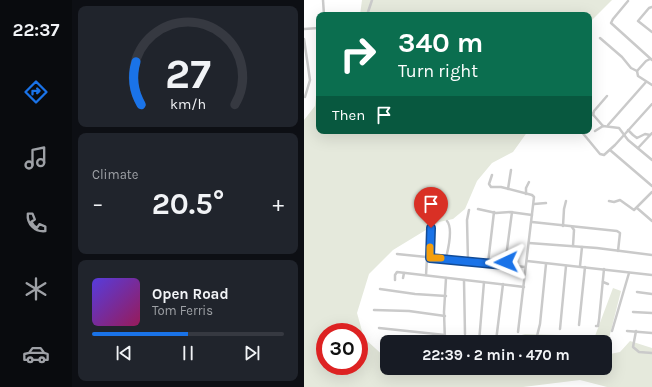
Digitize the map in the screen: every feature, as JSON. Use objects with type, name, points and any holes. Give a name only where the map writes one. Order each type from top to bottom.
[{"type":"street","points":[[323,0],[324,12]]},
{"type":"street","points":[[368,12],[372,0]]},
{"type":"street","points":[[628,1],[613,19],[612,23],[651,60],[646,61],[637,71]]},
{"type":"street","points":[[652,7],[648,9],[638,21],[652,32]]},
{"type":"street","points":[[304,29],[316,28]]},
{"type":"street","points":[[600,38],[622,57],[631,68],[637,71],[637,75],[652,85]]},
{"type":"street","points":[[304,39],[310,80],[305,97]]},
{"type":"street","points":[[609,125],[627,101],[646,82]]},
{"type":"street","points":[[603,126],[593,115],[594,111],[607,96]]},
{"type":"street","points":[[584,134],[601,155],[605,155],[652,104]]},
{"type":"street","points":[[595,131],[603,126],[609,125],[619,127],[628,140],[652,160]]},
{"type":"street","points":[[621,129],[626,128],[637,138],[645,134],[651,134]]},
{"type":"street","points":[[638,148],[651,134]]},
{"type":"street","points":[[610,150],[652,186]]},
{"type":"street","points":[[508,189],[512,170]]},
{"type":"street","points":[[492,174],[490,178],[490,186],[534,196],[518,332]]},
{"type":"street","points":[[526,194],[526,188],[529,182]]},
{"type":"street","points":[[609,201],[614,202],[619,200],[634,210],[651,194]]},
{"type":"street","points":[[563,226],[566,201]]},
{"type":"street","points":[[534,204],[546,203]]},
{"type":"street","points":[[637,208],[652,221]]},
{"type":"street","points":[[478,209],[494,212],[512,212],[532,215]]},
{"type":"street","points":[[468,262],[469,210]]},
{"type":"street","points":[[488,263],[494,212]]},
{"type":"street","points":[[506,265],[512,212]]},
{"type":"street","points":[[446,258],[449,234],[449,224],[447,221]]},
{"type":"street","points":[[532,222],[617,231],[620,233],[618,251]]},
{"type":"street","points":[[572,226],[574,230]]},
{"type":"street","points":[[573,246],[574,230],[576,227]]},
{"type":"street","points":[[426,275],[431,228]]},
{"type":"street","points":[[529,242],[652,255]]},
{"type":"street","points":[[580,266],[582,247]]},
{"type":"street","points":[[397,254],[525,267]]},
{"type":"street","points":[[527,261],[652,275]]},
{"type":"street","points":[[537,335],[540,324],[546,264]]},
{"type":"street","points":[[560,329],[566,266]]},
{"type":"street","points":[[579,325],[585,267]]},
{"type":"street","points":[[596,326],[598,326],[599,320],[604,269]]},
{"type":"street","points":[[395,280],[396,272],[524,287]]},
{"type":"street","points":[[403,278],[404,273]]},
{"type":"street","points":[[612,331],[629,273]]},
{"type":"street","points":[[379,328],[445,335],[446,278]]},
{"type":"street","points":[[464,280],[465,334]]},
{"type":"street","points":[[481,335],[485,309],[484,282]]},
{"type":"street","points":[[603,282],[608,284]]},
{"type":"street","points":[[497,335],[503,284]]},
{"type":"street","points":[[380,289],[415,294],[446,296]]},
{"type":"street","points":[[637,292],[652,294]]},
{"type":"street","points":[[374,310],[409,311],[445,316]]},
{"type":"street","points":[[633,312],[652,313]]},
{"type":"street","points":[[627,331],[652,332]]},
{"type":"street","points":[[636,331],[633,347],[640,352],[652,353]]},
{"type":"shaded area","points":[[362,0],[612,0],[592,20],[592,12],[360,12]]},
{"type":"shaded area","points":[[316,98],[316,134],[526,134],[513,152],[492,163],[477,181],[465,209],[453,219],[439,222],[393,250],[369,274],[357,313],[360,323],[316,323],[316,375],[368,375],[368,342],[380,353],[380,375],[612,375],[612,354],[620,352],[630,341],[652,348],[652,387],[607,387],[580,380],[523,387],[304,387],[304,120],[315,106]]},
{"type":"shaded area","points":[[613,288],[621,291],[610,335],[595,335]]},
{"type":"shaded area","points":[[525,334],[560,335],[521,335]]},
{"type":"slow traffic","points":[[430,247],[430,258],[441,258]]},
{"type":"route","points":[[431,228],[430,258],[446,258],[504,265],[506,265],[506,262]]}]
